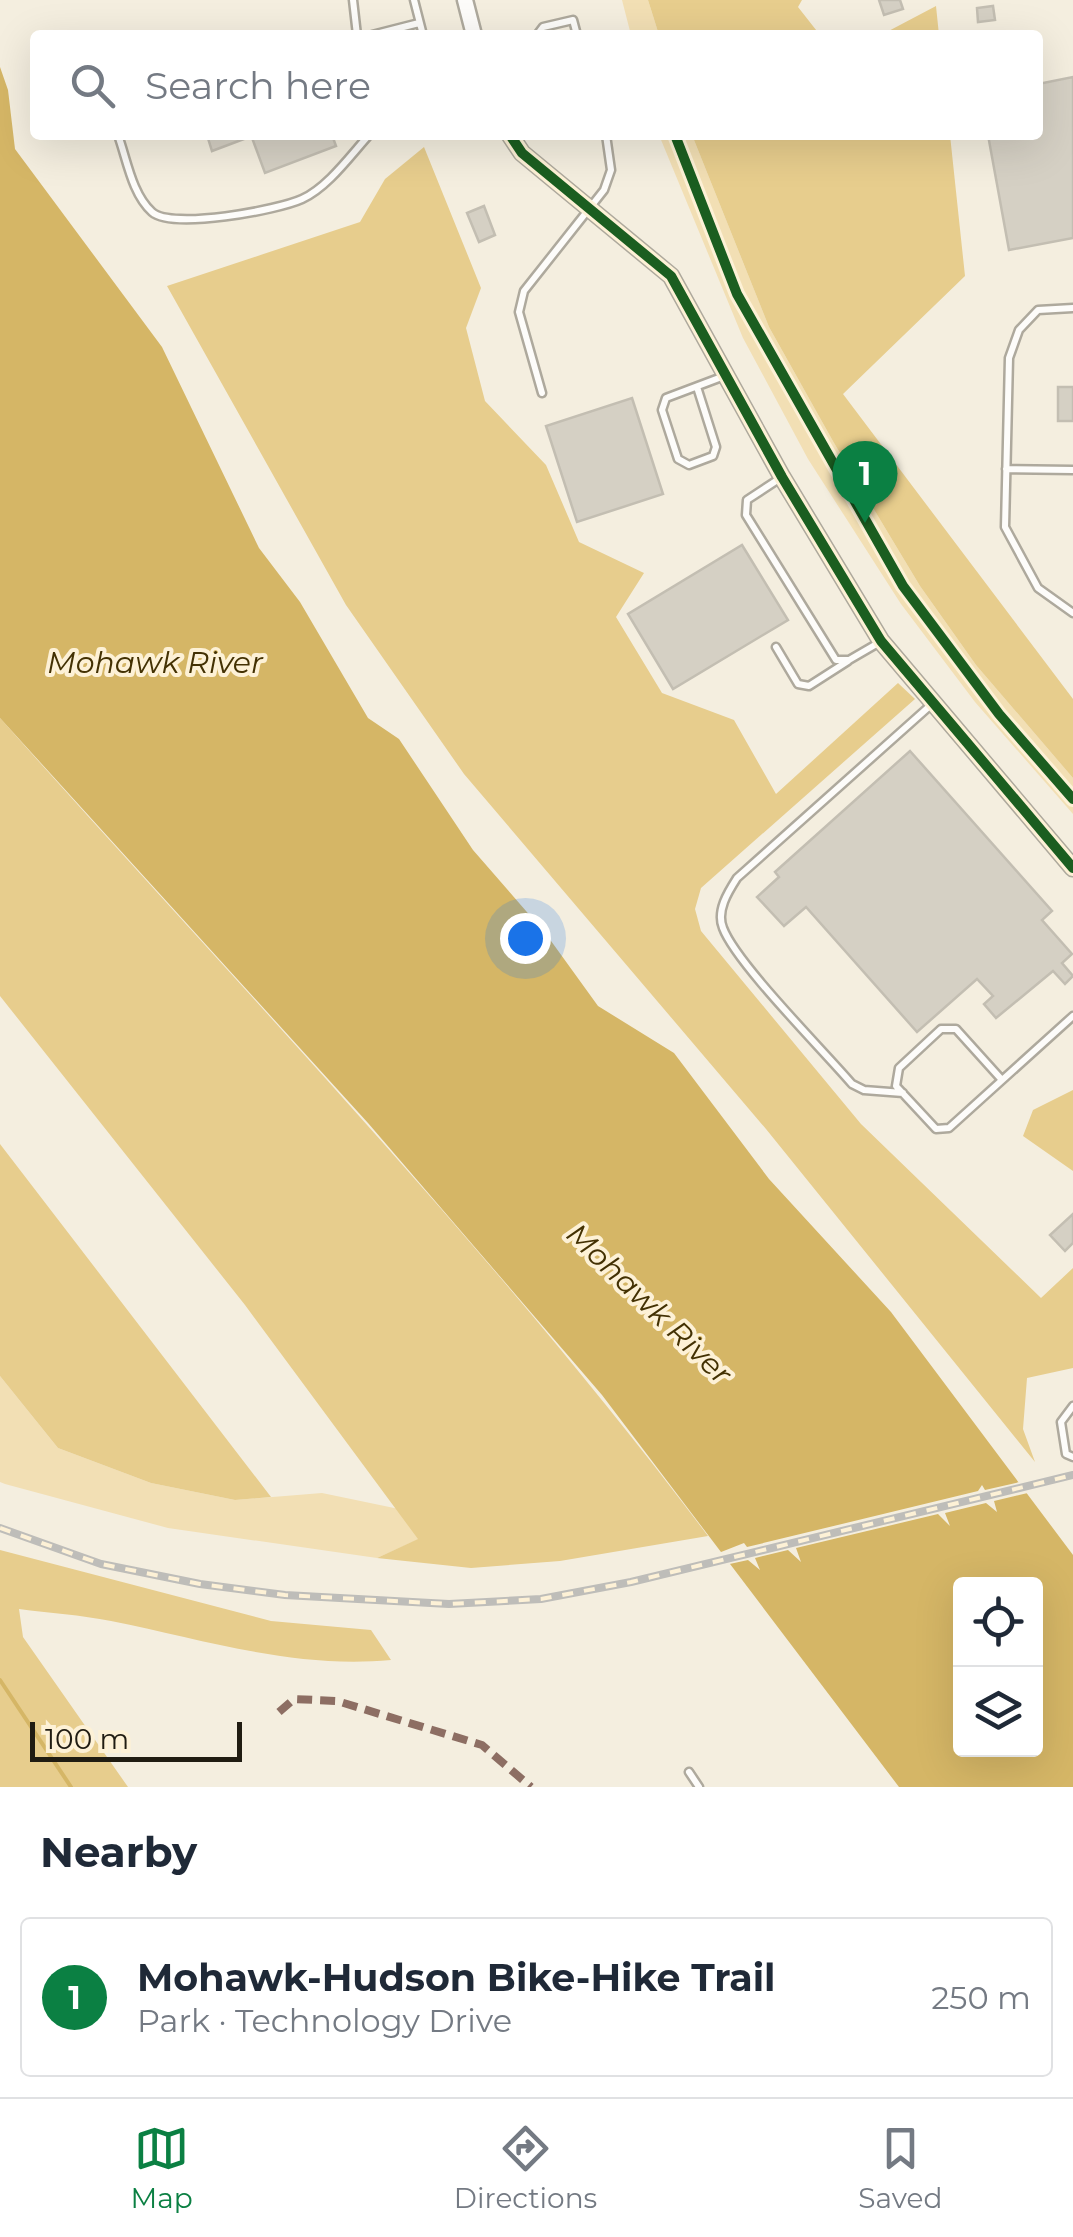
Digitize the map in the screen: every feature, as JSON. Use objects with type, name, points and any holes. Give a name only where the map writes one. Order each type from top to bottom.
[{"type":"street","points":[[465,0],[473,30]]},
{"type":"street","points":[[513,140],[522,153],[672,276],[782,476],[881,641],[1073,868]]},
{"type":"lane","points":[[353,0],[357,30]]},
{"type":"lane","points":[[414,0],[421,30]]},
{"type":"lane","points":[[541,30],[573,20],[576,30]]},
{"type":"lane","points":[[390,30],[419,22]]},
{"type":"lane","points":[[120,140],[138,192],[153,213],[189,223],[303,199],[359,140]]},
{"type":"lane","points":[[542,393],[519,312],[524,291],[591,208],[610,178],[606,140]]},
{"type":"lane","points":[[1073,308],[1038,310],[1019,330],[1009,358],[1005,527],[1038,588],[1073,613]]},
{"type":"lane","points":[[697,387],[716,447],[712,456],[689,466],[678,460],[662,410],[666,398],[728,375]]},
{"type":"lane","points":[[1006,469],[1073,470]]},
{"type":"lane","points":[[782,476],[747,500],[746,516],[836,660],[849,660]]},
{"type":"lane","points":[[776,647],[798,684],[809,686],[881,641]]},
{"type":"lane","points":[[903,1093],[864,1090],[852,1084],[736,949],[721,917],[726,896],[737,878],[932,704]]},
{"type":"lane","points":[[1002,1080],[956,1029],[942,1029],[899,1068],[896,1086],[936,1128],[948,1128],[1002,1080],[1073,1016]]},
{"type":"lane","points":[[1073,1406],[1061,1422],[1066,1454],[1073,1457]]},
{"type":"lane","points":[[689,1772],[699,1787]]},
{"type":"shaded area","points":[[622,0],[648,0],[657,30],[630,30]]},
{"type":"shaded area","points":[[648,0],[802,0],[798,7],[816,30],[657,30]]},
{"type":"shaded area","points":[[936,6],[938,30],[890,30]]},
{"type":"shaded area","points":[[661,140],[694,140],[769,327],[834,443],[920,586],[976,665],[1073,778],[1073,814],[975,702],[901,604],[808,459],[743,338]]},
{"type":"shaded area","points":[[694,140],[951,140],[965,276],[843,394],[1073,699],[1073,778],[976,665],[920,586],[769,327]]},
{"type":"shaded area","points":[[424,147],[481,288],[466,328],[485,401],[546,465],[579,542],[644,573],[616,617],[662,693],[734,720],[776,794],[898,683],[915,699],[701,888],[695,909],[701,931],[861,1124],[1041,1298],[1073,1268],[1073,1368],[1027,1378],[1023,1429],[1035,1462],[766,1129],[464,774],[346,605],[167,286],[360,222],[385,179]]},
{"type":"shaded area","points":[[0,718],[452,1221],[540,1324],[708,1536],[560,1561],[471,1568],[377,1558],[418,1539],[245,1305],[0,996]]},
{"type":"shaded area","points":[[1073,1090],[1073,1171],[1023,1136],[1033,1110]]},
{"type":"shaded area","points":[[0,1144],[271,1497],[235,1500],[151,1483],[58,1448],[0,1376]]},
{"type":"shaded area","points":[[0,1376],[58,1448],[151,1483],[235,1500],[322,1493],[399,1509],[419,1539],[377,1558],[168,1528],[5,1484],[0,1482]]},
{"type":"shaded area","points":[[0,1550],[271,1621],[371,1630],[391,1660],[355,1662],[284,1657],[100,1619],[19,1609],[23,1637],[128,1787],[0,1787]]},
{"type":"water","name":"Mohawk River","points":[[0,67],[8,90],[15,149],[162,347],[259,548],[300,602],[368,718],[399,739],[473,850],[546,934],[598,1006],[674,1053],[769,1179],[891,1312],[1073,1555],[1073,1787],[899,1787],[602,1395],[368,1123],[0,718]]},
{"type":"pier","points":[[1024,1481],[1032,1492],[994,1501],[997,1512],[986,1503],[945,1513],[950,1526],[938,1514],[796,1548],[801,1562],[788,1550],[755,1558],[760,1570],[748,1560],[725,1565],[716,1554],[744,1543],[747,1547],[978,1491],[982,1485],[985,1490]]},
{"type":"building","points":[[879,0],[900,0],[903,9],[884,15]]},
{"type":"building","points":[[993,6],[995,20],[978,22],[977,8]]},
{"type":"building","points":[[1073,77],[1073,238],[1009,250],[989,140],[1043,140],[1043,83]]},
{"type":"building","points":[[209,140],[241,140],[212,151]]},
{"type":"building","points":[[253,140],[334,140],[336,146],[265,173]]},
{"type":"building","points":[[484,206],[495,235],[479,242],[467,213]]},
{"type":"building","points":[[1058,387],[1073,387],[1073,421],[1058,421]]},
{"type":"building","points":[[632,398],[663,494],[577,522],[546,426]]},
{"type":"building","points":[[742,545],[788,620],[673,689],[628,614]]},
{"type":"building","points":[[910,751],[1052,911],[1042,920],[1072,954],[1062,963],[1073,976],[1065,984],[1053,971],[996,1018],[984,1004],[993,996],[977,979],[917,1032],[806,907],[784,926],[757,897],[779,877],[775,872]]},
{"type":"building","points":[[1073,1214],[1073,1243],[1065,1251],[1050,1235]]},
{"type":"waterway","points":[[0,1680],[71,1787]]},
{"type":"railway","points":[[0,1528],[101,1564],[200,1584],[285,1595],[449,1604],[541,1599],[631,1582],[1073,1475]]},
{"type":"marked path","points":[[279,1712],[294,1699],[337,1701],[482,1745],[531,1787]]},
{"type":"cycle path","points":[[513,140],[522,153],[671,276],[782,477],[881,641],[1073,868]]},
{"type":"cycle path","points":[[677,140],[737,294],[903,586],[999,714],[1073,799]]},
{"type":"place","name":"Mohawk-Hudson Bike-Hike Trail","points":[[865,523]]}]
